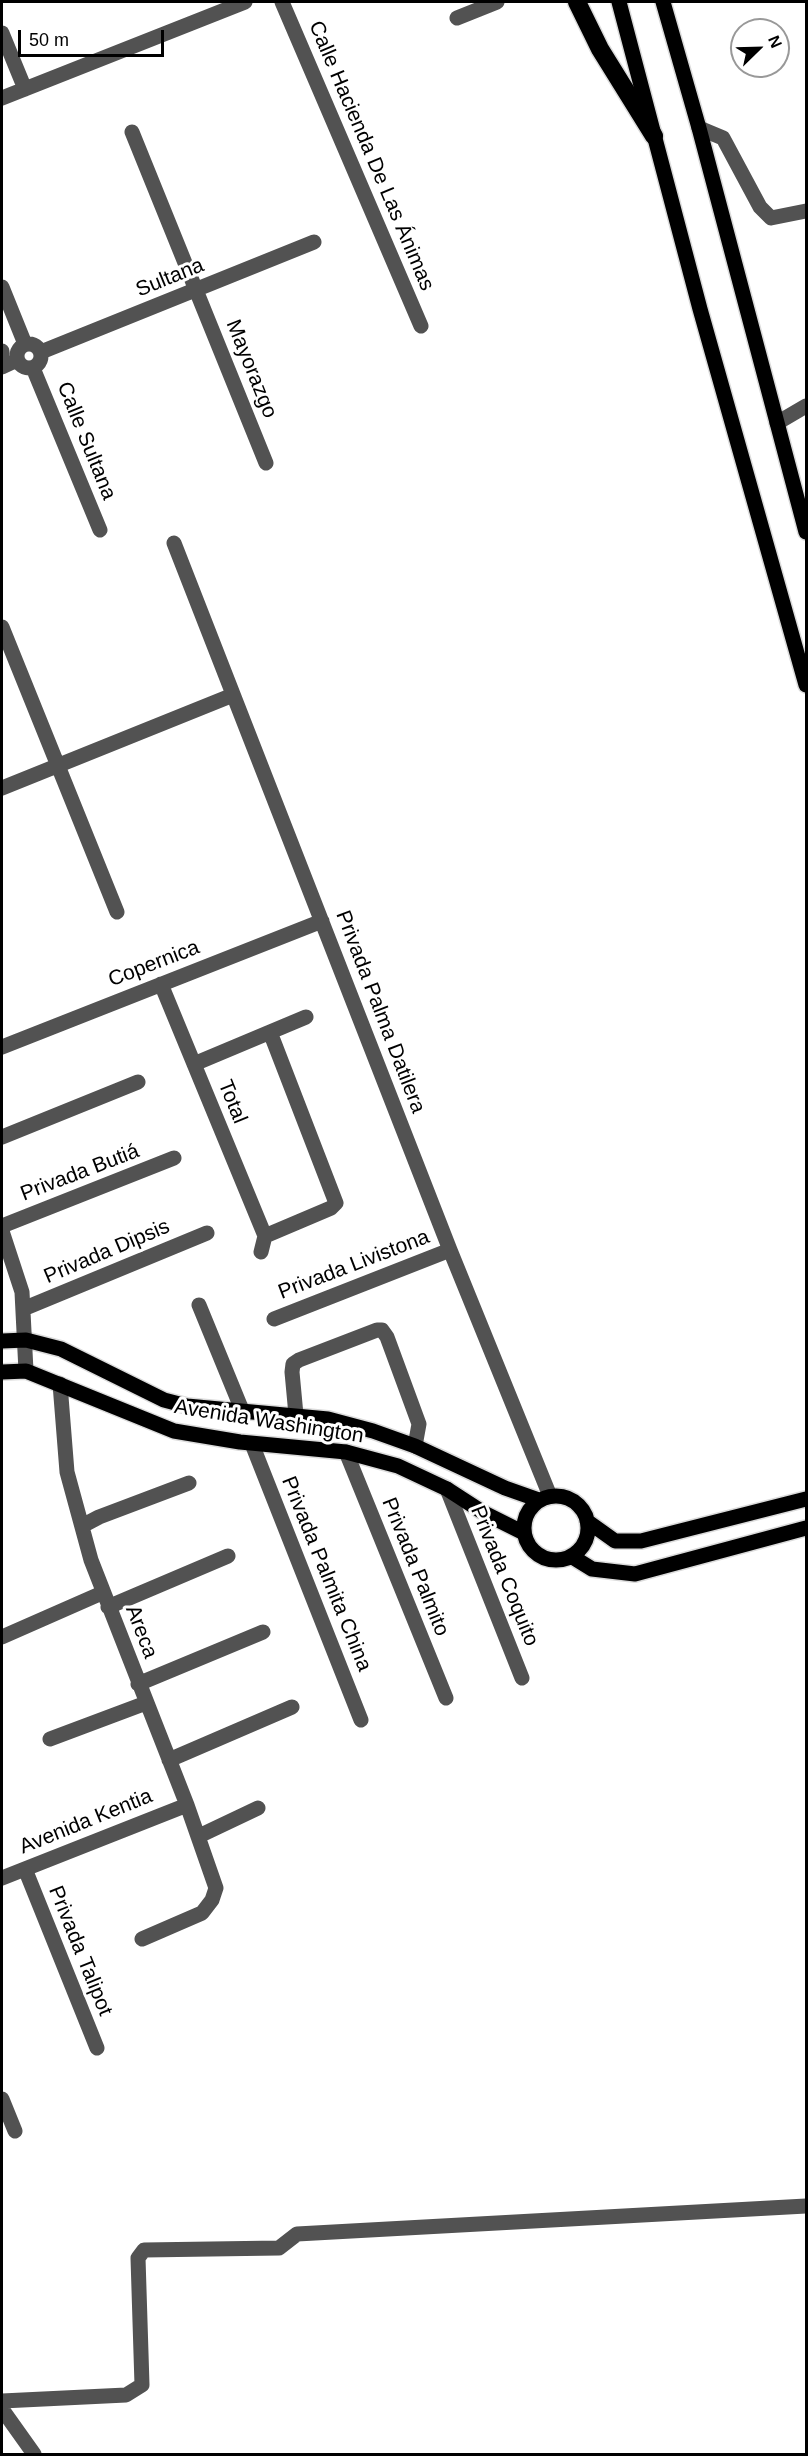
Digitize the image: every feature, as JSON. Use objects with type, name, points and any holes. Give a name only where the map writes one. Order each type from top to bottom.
[{"type":"highway","points":[[577,2],[600,49],[654,136]]},
{"type":"main road","points":[[619,2],[654,136],[807,685]]},
{"type":"main road","points":[[663,2],[807,532]]},
{"type":"main road","name":"Avenida Washington","points":[[2,1341],[26,1340],[61,1349],[164,1400],[187,1406],[328,1419],[415,1446],[505,1488],[544,1498]]},
{"type":"main road","name":"Avenida Washington","points":[[2,1372],[26,1371],[174,1431],[252,1444],[346,1452],[398,1467],[447,1489],[484,1513],[524,1533]]},
{"type":"main road","points":[[562,1496],[574,1501],[582,1510],[587,1521],[585,1542],[571,1557],[551,1560],[541,1557],[533,1551],[524,1533],[526,1514],[544,1498],[562,1496]]},
{"type":"main road","points":[[587,1521],[615,1541],[641,1540],[807,1499]]},
{"type":"main road","points":[[571,1557],[592,1569],[635,1574],[807,1528]]},
{"type":"street","points":[[2,98],[245,2]]},
{"type":"street","name":"Calle Hacienda De Las Ánimas","points":[[282,2],[421,326]]},
{"type":"street","points":[[457,18],[497,2]]},
{"type":"street","points":[[2,33],[25,89]]},
{"type":"street","points":[[699,128],[723,138],[760,207],[771,218],[807,211]]},
{"type":"street","name":"Mayorazgo","points":[[132,132],[266,463]]},
{"type":"street","name":"Sultana","points":[[41,352],[314,242]]},
{"type":"street","points":[[2,287],[25,344]]},
{"type":"street","points":[[25,344],[34,345],[41,352],[40,362],[33,368],[24,367],[17,360],[18,350],[25,344]]},
{"type":"street","points":[[2,367],[17,360]]},
{"type":"street","name":"Calle Sultana","points":[[33,368],[100,530]]},
{"type":"street","points":[[777,423],[807,406]]},
{"type":"street","name":"Privada Palma Datilera","points":[[174,543],[450,1250],[544,1498]]},
{"type":"street","points":[[2,627],[117,912]]},
{"type":"street","points":[[2,788],[233,695]]},
{"type":"street","name":"Copernica","points":[[2,1047],[322,921]]},
{"type":"street","name":"Total","points":[[161,984],[264,1236]]},
{"type":"street","points":[[194,1064],[306,1017]]},
{"type":"street","points":[[261,1252],[264,1236],[331,1208],[336,1203],[270,1032]]},
{"type":"street","points":[[2,1137],[138,1082]]},
{"type":"street","name":"Privada Butiá","points":[[2,1228],[174,1158]]},
{"type":"street","points":[[2,1228],[22,1292],[26,1371]]},
{"type":"street","name":"Privada Dipsis","points":[[23,1309],[207,1233]]},
{"type":"street","name":"Privada Livistona","points":[[274,1318],[450,1250]]},
{"type":"street","points":[[199,1305],[242,1410]]},
{"type":"street","points":[[296,1415],[293,1364],[366,1334],[382,1330],[387,1337],[418,1424],[415,1446]]},
{"type":"street","name":"Areca","points":[[60,1383],[67,1472],[82,1526],[105,1600],[199,1836],[216,1888],[212,1900],[202,1913],[142,1939]]},
{"type":"street","name":"Privada Palmita China","points":[[252,1444],[362,1720]]},
{"type":"street","name":"Privada Palmito","points":[[346,1452],[446,1698]]},
{"type":"street","points":[[82,1526],[99,1517],[189,1483]]},
{"type":"street","name":"Privada Coquito","points":[[447,1489],[522,1678]]},
{"type":"street","points":[[2,1637],[228,1556]]},
{"type":"street","points":[[138,1684],[263,1632]]},
{"type":"street","points":[[50,1739],[146,1703]]},
{"type":"street","points":[[169,1760],[292,1707]]},
{"type":"street","name":"Avenida Kentia","points":[[2,1878],[187,1805]]},
{"type":"street","points":[[199,1836],[258,1808]]},
{"type":"street","name":"Privada Talipot","points":[[25,1869],[97,2048]]},
{"type":"street","points":[[2,2098],[15,2131]]},
{"type":"street","points":[[2,2401],[126,2395],[142,2385],[138,2258],[144,2250],[279,2248],[297,2234],[807,2206]]},
{"type":"street","points":[[2,2409],[34,2454]]}]
